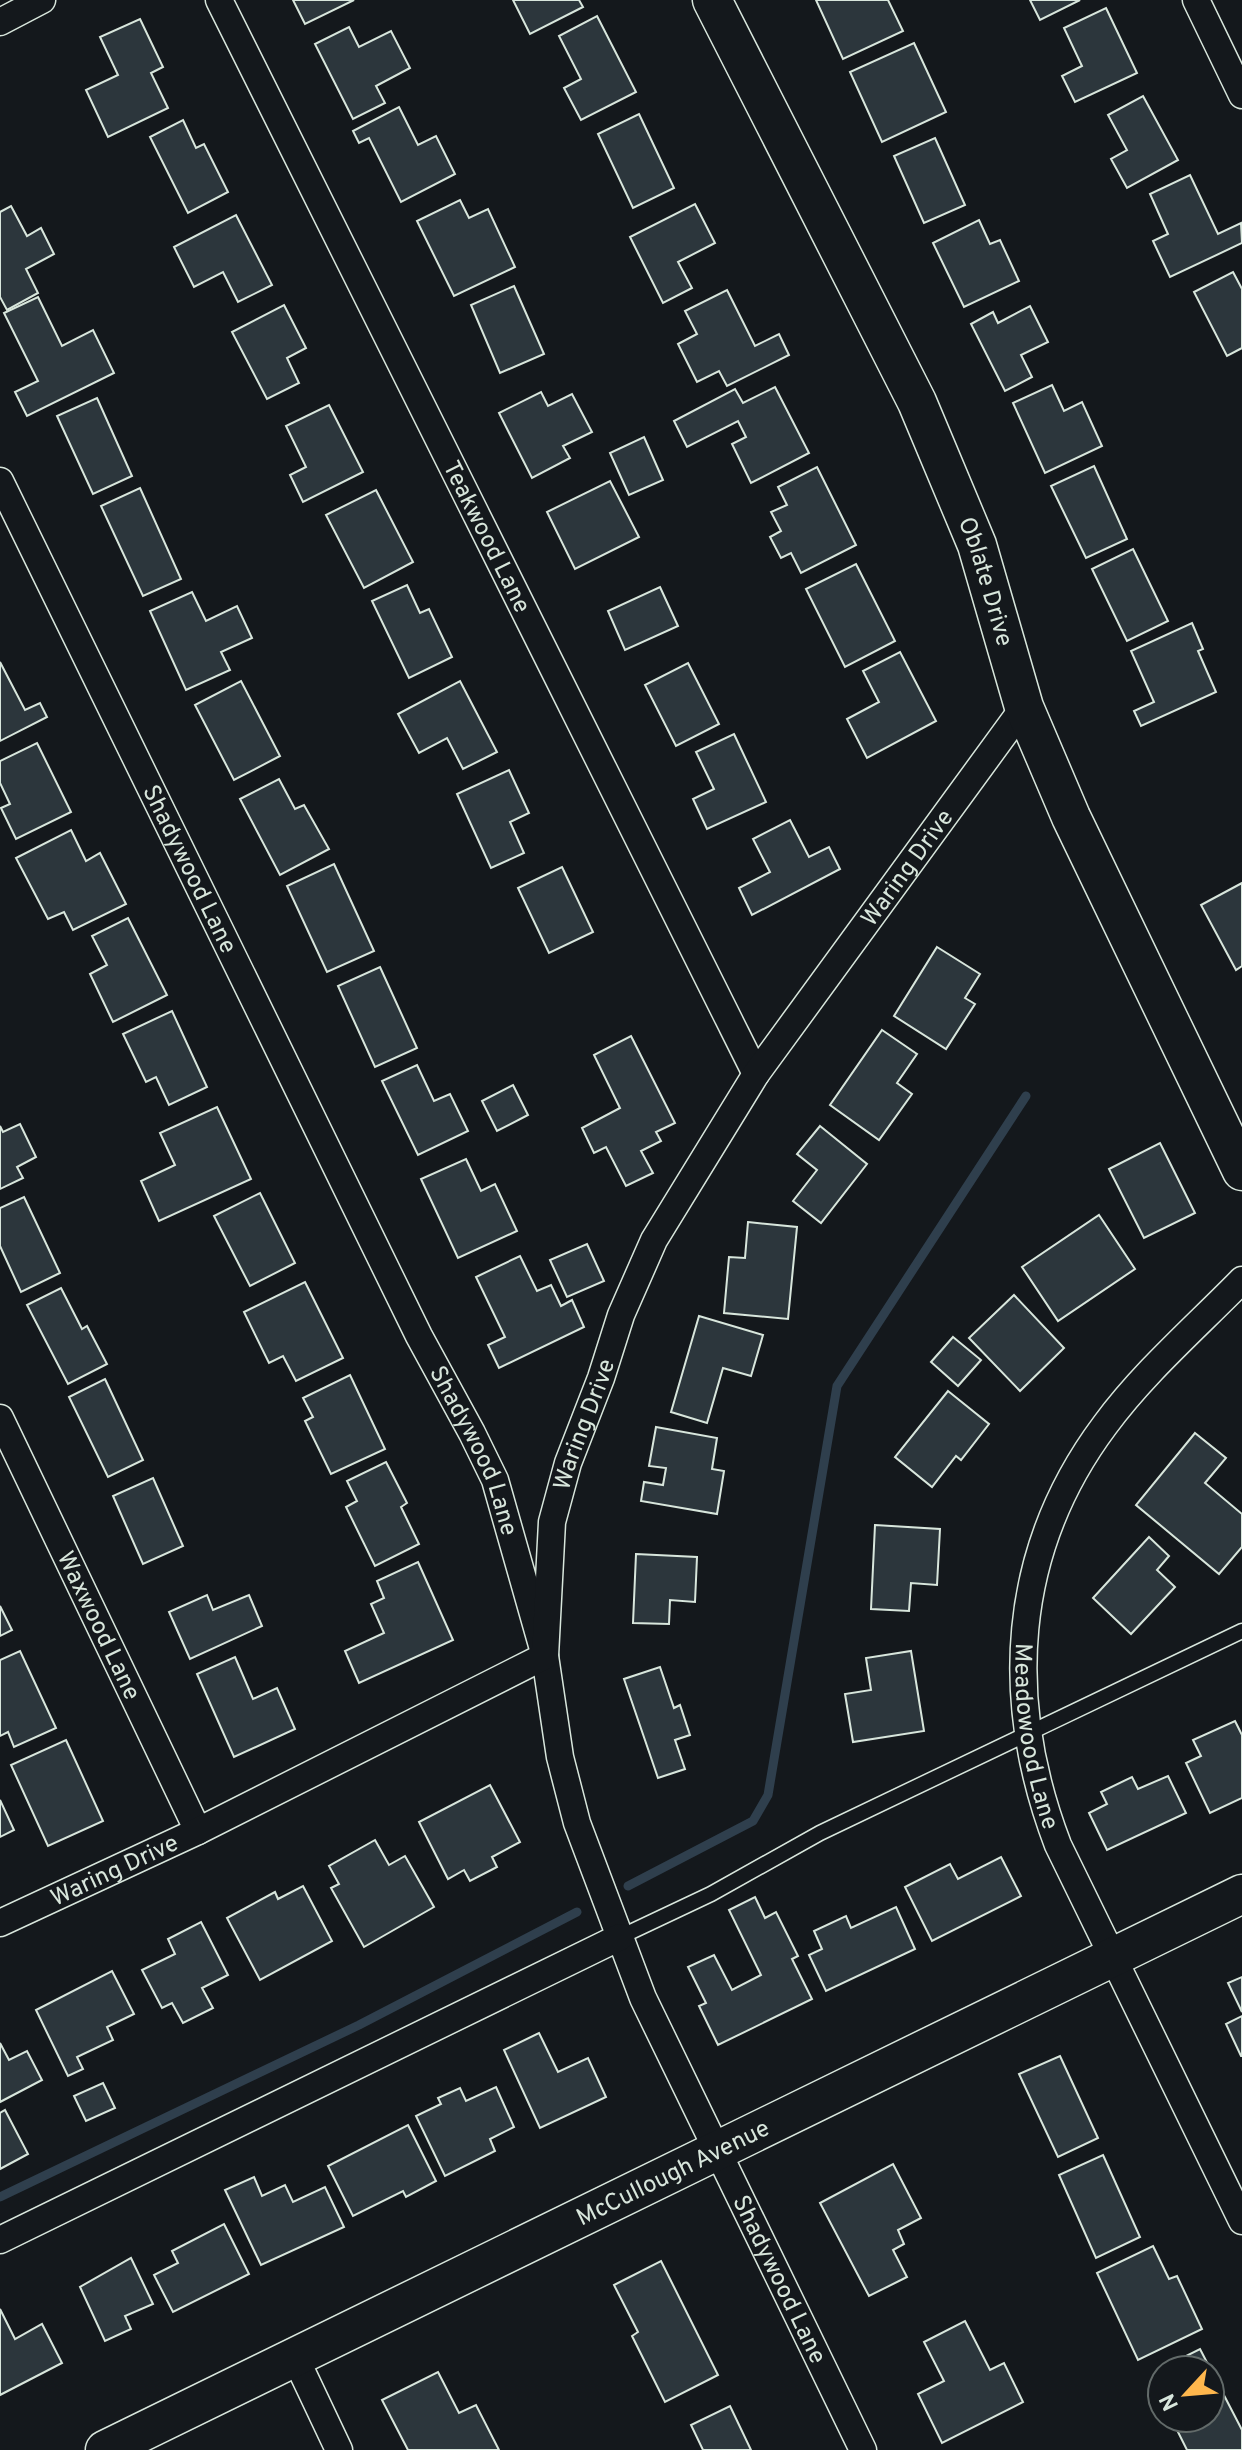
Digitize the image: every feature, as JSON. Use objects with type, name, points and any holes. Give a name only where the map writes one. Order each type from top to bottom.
[{"type":"street","points":[[0,22],[42,0]]},
{"type":"street","name":"Teakwood Lane","points":[[219,0],[756,1074]]},
{"type":"street","name":"Oblate Drive","points":[[712,0],[917,402],[977,545],[1024,707],[1071,817],[1242,1171]]},
{"type":"street","points":[[1196,0],[1242,95]]},
{"type":"street","name":"Shadywood Lane","points":[[0,481],[419,1336],[495,1480],[545,1656],[560,1757],[577,1823],[643,1998],[863,2450]]},
{"type":"street","name":"Waring Drive","points":[[0,1923],[198,1831],[545,1656],[552,1522],[568,1463],[601,1378],[621,1315],[654,1240],[756,1074],[1024,707]]},
{"type":"street","name":"Meadowood Lane","points":[[1242,1280],[1133,1391],[1104,1425],[1080,1462],[1060,1502],[1040,1557],[1025,1629],[1022,1673],[1027,1736],[1042,1804],[1058,1845],[1242,2221]]},
{"type":"street","name":"Waxwood Lane","points":[[0,1418],[198,1831]]},
{"type":"street","name":"McCullough Avenue","points":[[105,2450],[1242,1894]]},
{"type":"street","points":[[0,2240],[620,1937]]},
{"type":"street","points":[[295,2357],[339,2450]]},
{"type":"lane","points":[[620,1937],[711,1894],[820,1833],[1242,1631]]},
{"type":"building","points":[[293,0],[354,0],[305,24]]},
{"type":"building","points":[[513,0],[579,0],[583,7],[530,34]]},
{"type":"building","points":[[816,0],[888,0],[903,31],[843,59]]},
{"type":"building","points":[[1030,0],[1080,0],[1040,20]]},
{"type":"building","points":[[1106,8],[1137,73],[1075,102],[1062,76],[1082,66],[1064,28]]},
{"type":"building","points":[[597,16],[636,92],[581,120],[564,88],[581,79],[559,36]]},
{"type":"building","points":[[140,19],[163,67],[151,73],[168,108],[108,137],[86,90],[118,75],[100,37]]},
{"type":"building","points":[[349,27],[359,47],[391,31],[410,68],[376,86],[385,103],[353,119],[315,44]]},
{"type":"building","points":[[914,43],[946,112],[882,142],[850,72]]},
{"type":"building","points":[[1143,96],[1178,160],[1127,188],[1111,159],[1127,150],[1108,115]]},
{"type":"building","points":[[399,107],[418,145],[436,136],[455,174],[401,202],[369,138],[359,143],[353,131]]},
{"type":"building","points":[[639,114],[674,188],[633,208],[598,134]]},
{"type":"building","points":[[183,120],[196,148],[204,144],[228,192],[188,213],[150,137]]},
{"type":"building","points":[[935,138],[965,205],[924,223],[894,156]]},
{"type":"building","points":[[1190,175],[1218,234],[1241,223],[1242,243],[1170,277],[1153,241],[1168,234],[1150,194]]},
{"type":"building","points":[[460,200],[469,218],[488,209],[515,267],[454,296],[417,221]]},
{"type":"building","points":[[695,204],[715,243],[678,262],[692,288],[663,303],[630,237]]},
{"type":"building","points":[[11,206],[27,236],[41,228],[54,254],[26,269],[38,293],[7,310],[0,297],[0,212]]},
{"type":"building","points":[[236,215],[272,285],[238,302],[223,272],[194,287],[174,247]]},
{"type":"building","points":[[979,220],[990,244],[1000,240],[1019,281],[964,307],[933,243]]},
{"type":"building","points":[[1233,272],[1242,289],[1242,348],[1227,356],[1194,292]]},
{"type":"building","points":[[514,286],[544,354],[500,373],[471,305]]},
{"type":"building","points":[[727,290],[755,346],[779,334],[789,355],[727,386],[719,371],[697,382],[678,344],[697,334],[685,311]]},
{"type":"building","points":[[38,297],[62,346],[93,330],[114,373],[27,416],[15,392],[38,381],[4,313]]},
{"type":"building","points":[[284,305],[306,348],[287,358],[299,383],[267,399],[232,332]]},
{"type":"building","points":[[1030,306],[1048,342],[1021,355],[1032,377],[1005,391],[971,324],[993,312],[998,323]]},
{"type":"building","points":[[1052,385],[1064,411],[1082,402],[1102,446],[1045,473],[1013,403]]},
{"type":"building","points":[[775,387],[809,453],[751,483],[732,444],[746,437],[738,421],[687,447],[674,421],[735,389],[743,403]]},
{"type":"building","points":[[541,392],[548,406],[572,394],[592,432],[563,446],[570,458],[532,478],[499,413]]},
{"type":"building","points":[[97,398],[132,476],[93,494],[57,416]]},
{"type":"building","points":[[329,405],[363,472],[303,502],[290,475],[306,467],[286,426]]},
{"type":"building","points":[[644,437],[663,480],[629,495],[610,453]]},
{"type":"building","points":[[1094,466],[1127,539],[1086,558],[1051,486]]},
{"type":"building","points":[[817,467],[856,545],[801,573],[791,553],[781,558],[770,537],[781,531],[771,512],[787,505],[778,487]]},
{"type":"building","points":[[610,481],[639,537],[575,569],[547,512]]},
{"type":"building","points":[[140,488],[181,579],[143,596],[101,506]]},
{"type":"building","points":[[376,490],[413,562],[364,588],[326,515]]},
{"type":"building","points":[[1133,549],[1168,621],[1127,641],[1092,569]]},
{"type":"building","points":[[856,564],[895,641],[845,667],[806,589]]},
{"type":"building","points":[[407,585],[420,613],[429,609],[452,657],[409,678],[372,601]]},
{"type":"building","points":[[660,587],[678,626],[625,650],[608,611]]},
{"type":"building","points":[[192,592],[206,621],[237,606],[252,638],[221,652],[230,670],[186,690],[150,611]]},
{"type":"building","points":[[1192,623],[1203,649],[1198,651],[1216,692],[1141,726],[1134,711],[1154,702],[1131,651]]},
{"type":"building","points":[[900,652],[936,721],[867,758],[847,719],[879,702],[863,671]]},
{"type":"building","points":[[0,662],[25,710],[40,703],[47,717],[0,741]]},
{"type":"building","points":[[688,663],[719,724],[676,746],[645,685]]},
{"type":"building","points":[[241,681],[280,756],[234,780],[195,705]]},
{"type":"building","points":[[460,681],[497,752],[463,769],[447,738],[419,753],[398,714]]},
{"type":"building","points":[[734,734],[766,802],[707,829],[693,799],[714,789],[696,752]]},
{"type":"building","points":[[37,743],[71,812],[16,839],[1,808],[10,804],[0,783],[0,761]]},
{"type":"building","points":[[509,770],[529,813],[510,822],[524,853],[491,868],[457,794]]},
{"type":"building","points":[[279,779],[295,809],[304,805],[329,849],[280,875],[240,799]]},
{"type":"building","points":[[790,820],[809,857],[829,847],[840,869],[752,915],[739,888],[770,872],[753,839]]},
{"type":"building","points":[[71,830],[86,861],[100,853],[126,904],[73,930],[64,912],[48,919],[16,858]]},
{"type":"building","points":[[334,864],[374,951],[327,972],[287,886]]},
{"type":"building","points":[[562,867],[593,932],[549,953],[518,888]]},
{"type":"building","points":[[1242,883],[1242,966],[1236,970],[1201,905]]},
{"type":"building","points":[[128,918],[167,995],[113,1022],[90,974],[107,965],[92,936]]},
{"type":"building","points":[[937,947],[980,974],[965,998],[975,1004],[946,1049],[894,1016]]},
{"type":"building","points":[[380,967],[417,1048],[375,1067],[338,986]]},
{"type":"building","points":[[172,1011],[207,1087],[169,1105],[156,1077],[146,1082],[123,1034]]},
{"type":"building","points":[[882,1030],[917,1054],[897,1083],[912,1094],[879,1140],[830,1105]]},
{"type":"building","points":[[631,1036],[675,1123],[656,1132],[661,1141],[641,1151],[653,1173],[626,1186],[606,1147],[594,1153],[582,1128],[620,1108],[594,1055]]},
{"type":"building","points":[[417,1065],[434,1101],[450,1094],[468,1131],[418,1155],[382,1081]]},
{"type":"building","points":[[513,1085],[528,1115],[497,1131],[482,1101]]},
{"type":"building","points":[[217,1107],[251,1179],[159,1221],[141,1181],[175,1165],[160,1133]]},
{"type":"building","points":[[20,1124],[36,1157],[17,1167],[23,1178],[0,1189],[0,1126],[3,1132]]},
{"type":"building","points":[[820,1126],[867,1164],[821,1223],[793,1201],[817,1170],[797,1154]]},
{"type":"building","points":[[1160,1143],[1195,1213],[1144,1238],[1109,1169]]},
{"type":"building","points":[[466,1159],[481,1191],[495,1184],[517,1231],[458,1258],[421,1179]]},
{"type":"building","points":[[260,1193],[295,1263],[250,1286],[214,1216]]},
{"type":"building","points":[[24,1197],[60,1273],[21,1292],[0,1246],[0,1208]]},
{"type":"building","points":[[1099,1215],[1135,1269],[1058,1321],[1022,1267]]},
{"type":"building","points":[[748,1222],[797,1227],[788,1319],[724,1313],[729,1257],[745,1258]]},
{"type":"building","points":[[587,1244],[604,1281],[567,1297],[550,1260]]},
{"type":"building","points":[[520,1256],[537,1291],[551,1285],[561,1306],[572,1300],[584,1327],[499,1368],[488,1345],[505,1337],[476,1277]]},
{"type":"building","points":[[305,1282],[343,1358],[296,1381],[283,1356],[269,1363],[244,1312]]},
{"type":"building","points":[[61,1288],[82,1329],[87,1326],[107,1364],[68,1384],[27,1305]]},
{"type":"building","points":[[1014,1295],[1064,1348],[1020,1391],[969,1338]]},
{"type":"building","points":[[699,1316],[763,1335],[751,1376],[723,1368],[707,1423],[671,1412]]},
{"type":"building","points":[[953,1337],[981,1360],[958,1386],[931,1362]]},
{"type":"building","points":[[350,1375],[385,1449],[331,1474],[305,1421],[313,1417],[303,1398]]},
{"type":"building","points":[[105,1379],[143,1460],[108,1477],[69,1397]]},
{"type":"building","points":[[948,1391],[989,1424],[961,1460],[956,1456],[932,1487],[895,1457]]},
{"type":"building","points":[[656,1427],[717,1438],[712,1469],[724,1471],[717,1514],[641,1501],[644,1482],[663,1485],[666,1468],[649,1466]]},
{"type":"building","points":[[1195,1433],[1226,1458],[1205,1483],[1242,1514],[1242,1547],[1219,1574],[1136,1505]]},
{"type":"building","points":[[386,1462],[407,1503],[401,1507],[419,1544],[375,1566],[346,1507],[357,1501],[347,1481]]},
{"type":"building","points":[[153,1478],[183,1546],[143,1564],[113,1496]]},
{"type":"building","points":[[875,1525],[940,1529],[937,1585],[911,1583],[909,1611],[871,1609]]},
{"type":"building","points":[[1149,1537],[1169,1556],[1157,1570],[1175,1587],[1131,1634],[1093,1598]]},
{"type":"building","points":[[636,1554],[697,1557],[695,1602],[670,1600],[669,1624],[633,1623]]},
{"type":"building","points":[[418,1562],[453,1640],[359,1683],[345,1651],[384,1633],[371,1604],[384,1598],[377,1581]]},
{"type":"building","points":[[207,1595],[213,1610],[249,1595],[262,1626],[190,1659],[169,1612]]},
{"type":"building","points":[[0,1606],[12,1630],[0,1636]]},
{"type":"building","points":[[20,1651],[56,1728],[14,1747],[8,1732],[0,1736],[0,1660]]},
{"type":"building","points":[[911,1651],[924,1731],[853,1742],[845,1694],[871,1690],[866,1658]]},
{"type":"building","points":[[235,1657],[253,1699],[277,1688],[295,1729],[234,1757],[197,1674]]},
{"type":"building","points":[[660,1667],[674,1708],[680,1705],[690,1735],[675,1740],[685,1769],[658,1778],[624,1679]]},
{"type":"building","points":[[1235,1721],[1242,1735],[1242,1798],[1210,1813],[1186,1763],[1201,1756],[1193,1740]]},
{"type":"building","points":[[66,1740],[103,1821],[48,1846],[11,1765]]},
{"type":"building","points":[[1168,1776],[1186,1813],[1107,1850],[1089,1813],[1107,1804],[1101,1792],[1132,1777],[1138,1789]]},
{"type":"building","points":[[490,1785],[520,1842],[492,1857],[497,1867],[470,1881],[464,1870],[448,1879],[419,1822]]},
{"type":"building","points":[[0,1800],[14,1830],[0,1837]]},
{"type":"building","points":[[375,1840],[389,1865],[405,1856],[434,1907],[364,1947],[331,1888],[339,1884],[329,1866]]},
{"type":"building","points":[[1001,1857],[1021,1896],[932,1941],[905,1887],[950,1864],[958,1879]]},
{"type":"building","points":[[303,1886],[332,1941],[260,1980],[227,1918],[275,1892],[278,1899]]},
{"type":"building","points":[[755,1897],[765,1918],[776,1912],[798,1956],[792,1959],[812,1999],[718,2045],[699,2006],[706,2003],[688,1967],[714,1955],[732,1990],[761,1975],[729,1910]]},
{"type":"building","points":[[896,1907],[915,1949],[826,1991],[809,1955],[822,1949],[814,1931],[846,1916],[851,1928]]},
{"type":"building","points":[[201,1922],[228,1975],[202,1988],[213,2008],[183,2023],[172,2003],[162,2008],[142,1970],[175,1954],[168,1939]]},
{"type":"building","points":[[112,1971],[134,2014],[107,2027],[113,2040],[77,2057],[83,2069],[68,2076],[36,2010]]},
{"type":"building","points":[[1242,1977],[1242,2012],[1228,1983]]},
{"type":"building","points":[[1242,2016],[1242,2056],[1241,2056],[1226,2024]]},
{"type":"building","points":[[539,2033],[558,2072],[588,2058],[606,2097],[540,2128],[504,2050]]},
{"type":"building","points":[[0,2043],[9,2060],[27,2051],[42,2080],[0,2102]]},
{"type":"building","points":[[1060,2056],[1098,2138],[1058,2157],[1019,2074]]},
{"type":"building","points":[[103,2083],[115,2108],[86,2121],[74,2096]]},
{"type":"building","points":[[496,2087],[514,2127],[490,2139],[495,2151],[445,2176],[416,2116],[441,2104],[438,2098],[460,2088],[466,2101]]},
{"type":"building","points":[[5,2110],[28,2154],[0,2169],[0,2113]]},
{"type":"building","points":[[408,2125],[436,2181],[406,2197],[403,2191],[353,2216],[328,2166]]},
{"type":"building","points":[[1103,2155],[1140,2237],[1096,2258],[1059,2175]]},
{"type":"building","points":[[893,2164],[921,2218],[898,2230],[904,2244],[893,2250],[907,2277],[869,2296],[820,2203]]},
{"type":"building","points":[[254,2177],[262,2196],[285,2185],[293,2202],[325,2187],[344,2227],[261,2265],[225,2190]]},
{"type":"building","points":[[224,2224],[249,2274],[173,2312],[154,2275],[178,2263],[172,2251]]},
{"type":"building","points":[[1153,2246],[1169,2279],[1177,2276],[1202,2329],[1138,2360],[1097,2273]]},
{"type":"building","points":[[131,2258],[153,2304],[125,2316],[131,2329],[105,2341],[80,2287]]},
{"type":"building","points":[[661,2261],[718,2375],[665,2402],[632,2336],[638,2332],[614,2285]]},
{"type":"building","points":[[0,2309],[15,2339],[42,2324],[62,2363],[0,2395]]},
{"type":"building","points":[[965,2321],[990,2370],[1004,2363],[1023,2402],[942,2443],[918,2394],[944,2381],[924,2342]]},
{"type":"building","points":[[438,2372],[459,2413],[476,2405],[499,2450],[408,2450],[382,2400]]},
{"type":"building","points":[[1226,2399],[1242,2430],[1242,2450],[1187,2450],[1179,2434],[1226,2434]]},
{"type":"building","points":[[730,2406],[751,2450],[703,2450],[691,2425]]},
{"type":"waterway","points":[[628,1886],[753,1821],[768,1795],[837,1386],[1026,1096]]},
{"type":"waterway","points":[[0,2197],[359,2025],[577,1912]]}]
